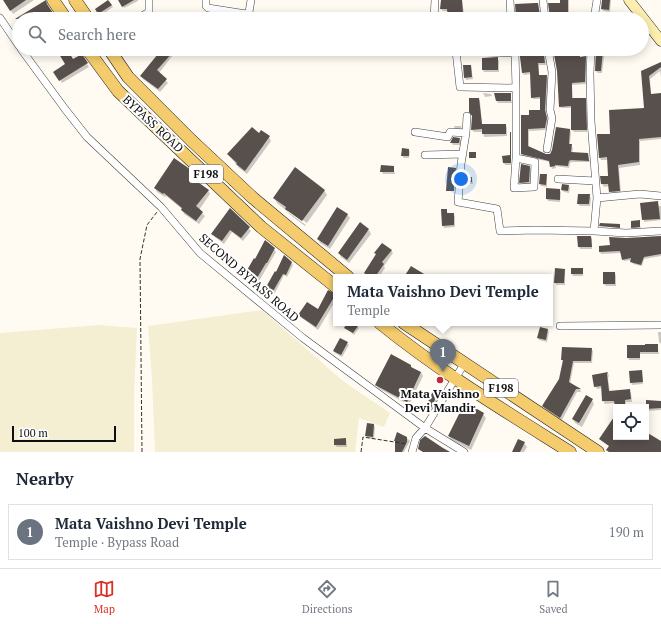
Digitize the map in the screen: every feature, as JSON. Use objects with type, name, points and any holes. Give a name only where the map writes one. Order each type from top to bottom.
[{"type":"main road","points":[[52,0],[61,12]]},
{"type":"main road","points":[[75,0],[83,12]]},
{"type":"main road","points":[[629,0],[638,12]]},
{"type":"main road","points":[[649,26],[661,41]]},
{"type":"main road","name":"BYPASS ROAD","points":[[92,56],[118,91],[261,226],[333,285]]},
{"type":"main road","name":"BYPASS ROAD","points":[[114,56],[128,76],[191,140],[253,198],[344,274]]},
{"type":"main road","points":[[261,226],[271,213]]},
{"type":"main road","name":"F198","points":[[384,326],[402,341],[455,378],[570,452]]},
{"type":"main road","points":[[402,341],[407,326]]},
{"type":"main road","name":"F198","points":[[407,326],[598,452]]},
{"type":"street","points":[[149,0],[149,12]]},
{"type":"street","points":[[206,0],[206,6],[208,8],[233,12]]},
{"type":"street","points":[[249,12],[251,0]]},
{"type":"street","points":[[434,12],[435,0]]},
{"type":"street","points":[[510,0],[511,12]]},
{"type":"street","points":[[543,0],[544,12]]},
{"type":"street","points":[[595,12],[597,0]]},
{"type":"street","points":[[0,18],[12,36]]},
{"type":"street","name":"SECOND BYPASS ROAD","points":[[26,56],[87,137],[161,207],[200,253],[303,338],[425,428],[464,452]]},
{"type":"street","points":[[457,56],[460,87],[516,88]]},
{"type":"street","points":[[514,56],[516,158],[514,188],[534,187],[534,162],[516,158]]},
{"type":"street","points":[[548,149],[552,118],[550,110],[552,72],[549,56]]},
{"type":"street","points":[[590,56],[591,120],[597,198],[594,231]]},
{"type":"street","points":[[467,116],[458,202],[497,209],[500,231],[536,230],[626,233],[660,231]]},
{"type":"street","points":[[415,132],[448,137],[450,132],[466,133]]},
{"type":"street","points":[[425,155],[463,154]]},
{"type":"street","points":[[558,179],[595,181]]},
{"type":"street","points":[[597,198],[640,194],[661,196]]},
{"type":"street","points":[[560,326],[661,326]]},
{"type":"street","points":[[412,449],[416,438],[425,428],[464,364]]},
{"type":"path","points":[[142,452],[140,259],[147,225],[161,207]]},
{"type":"path","points":[[361,452],[363,437],[412,449]]},
{"type":"shaded area","points":[[262,310],[343,381],[390,413],[384,427],[359,418],[355,452],[155,452],[148,326]]},
{"type":"shaded area","points":[[99,325],[137,328],[134,397],[134,452],[0,452],[0,333]]},
{"type":"building","points":[[3,0],[26,0],[10,11]]},
{"type":"building","points":[[46,0],[52,12],[26,12]]},
{"type":"building","points":[[108,0],[112,5],[101,12],[97,12],[95,9]]},
{"type":"building","points":[[118,0],[134,0],[122,7]]},
{"type":"building","points":[[441,0],[462,0],[463,12],[447,12],[447,9],[440,9]]},
{"type":"building","points":[[560,0],[568,0],[568,12],[549,12],[548,3],[560,3]]},
{"type":"building","points":[[602,0],[610,0],[609,10],[601,9]]},
{"type":"building","points":[[538,3],[540,12],[516,12],[515,4]]},
{"type":"building","points":[[60,56],[71,56],[73,59],[78,56],[83,56],[88,63],[59,81],[53,72],[65,64]]},
{"type":"building","points":[[156,56],[169,56],[157,70],[167,79],[158,89],[140,76]]},
{"type":"building","points":[[520,56],[544,56],[545,63],[538,63],[539,75],[547,75],[545,110],[547,118],[545,128],[528,129],[528,146],[546,154],[550,154],[556,127],[570,129],[569,144],[572,144],[571,152],[588,153],[589,161],[571,160],[569,161],[568,166],[555,165],[550,167],[549,161],[521,154],[521,115],[529,115],[529,110],[540,110],[540,97],[531,98],[530,72],[522,73]]},
{"type":"building","points":[[554,56],[586,56],[585,82],[572,83],[572,98],[586,98],[587,130],[571,130],[571,106],[559,107],[557,71]]},
{"type":"building","points":[[596,56],[602,56],[601,71],[595,71]]},
{"type":"building","points":[[498,57],[498,70],[482,70],[482,58]]},
{"type":"building","points":[[661,62],[661,67],[649,76],[651,94],[661,93],[661,137],[639,139],[639,162],[618,165],[620,191],[609,192],[608,184],[601,184],[600,176],[608,176],[607,157],[599,158],[597,134],[610,134],[609,110],[644,108],[641,71]]},
{"type":"building","points":[[463,65],[471,65],[472,77],[464,78]]},
{"type":"building","points":[[494,93],[511,93],[511,101],[496,101]]},
{"type":"building","points":[[469,98],[479,98],[482,124],[506,124],[506,134],[482,134],[482,129],[471,130],[472,116],[469,112]]},
{"type":"building","points":[[252,127],[259,133],[261,130],[270,136],[245,171],[227,154]]},
{"type":"building","points":[[510,132],[511,163],[503,163],[502,156],[510,155]]},
{"type":"building","points":[[453,137],[460,138],[459,143],[450,143]]},
{"type":"building","points":[[402,148],[409,149],[409,156],[401,156]]},
{"type":"building","points":[[469,152],[476,152],[476,158],[469,158]]},
{"type":"building","points":[[174,158],[198,177],[195,180],[209,190],[196,206],[203,212],[196,221],[181,210],[182,208],[164,193],[163,194],[154,188]]},
{"type":"building","points":[[521,164],[530,166],[529,182],[519,183]]},
{"type":"building","points":[[381,165],[394,166],[394,172],[380,172]]},
{"type":"building","points":[[295,167],[325,190],[302,221],[273,198]]},
{"type":"building","points":[[448,167],[456,168],[454,191],[446,191]]},
{"type":"building","points":[[540,174],[547,174],[546,185],[539,184]]},
{"type":"building","points":[[465,177],[472,177],[472,182],[465,182]]},
{"type":"building","points":[[562,184],[569,185],[568,191],[561,190]]},
{"type":"building","points":[[546,188],[560,189],[560,200],[546,199]]},
{"type":"building","points":[[578,194],[590,194],[589,204],[577,204]]},
{"type":"building","points":[[658,201],[660,219],[642,220],[640,203]]},
{"type":"building","points":[[337,207],[348,214],[328,246],[317,239]]},
{"type":"building","points":[[230,208],[250,227],[241,238],[230,230],[222,241],[211,234]]},
{"type":"building","points":[[441,209],[447,209],[447,213],[454,213],[454,225],[442,226]]},
{"type":"building","points":[[640,220],[640,227],[631,228],[631,221]]},
{"type":"building","points":[[360,222],[369,229],[347,260],[338,253]]},
{"type":"building","points":[[600,223],[620,224],[620,228],[599,226]]},
{"type":"building","points":[[577,236],[591,236],[592,247],[578,247]]},
{"type":"building","points":[[661,236],[661,254],[644,257],[641,265],[630,262],[631,258],[622,260],[620,251],[599,252],[599,246],[610,245],[609,237],[626,238]]},
{"type":"building","points":[[265,240],[275,248],[257,278],[246,272]]},
{"type":"building","points":[[382,243],[392,250],[382,262],[384,264],[377,274],[366,274],[364,273],[376,254],[374,253]]},
{"type":"building","points":[[284,255],[292,262],[286,275],[283,274],[272,293],[265,289],[275,271],[276,272]]},
{"type":"building","points":[[411,266],[424,274],[406,274]]},
{"type":"building","points":[[555,268],[565,269],[564,283],[554,283]]},
{"type":"building","points":[[571,268],[583,268],[583,274],[571,274]]},
{"type":"building","points":[[603,272],[615,272],[615,284],[603,284]]},
{"type":"building","points":[[328,290],[333,292],[333,299],[316,327],[298,315],[307,302],[318,309]]},
{"type":"building","points":[[345,326],[358,326],[353,333],[344,328]]},
{"type":"building","points":[[540,327],[548,329],[546,340],[537,338]]},
{"type":"building","points":[[340,338],[348,342],[341,355],[333,351]]},
{"type":"building","points":[[658,344],[658,352],[640,352],[640,358],[627,358],[627,345]]},
{"type":"building","points":[[562,347],[592,348],[591,361],[573,361],[569,382],[581,389],[576,389],[560,418],[542,406],[559,379],[563,360],[561,360]]},
{"type":"building","points":[[391,354],[421,372],[407,402],[375,385]]},
{"type":"building","points":[[642,370],[643,382],[630,383],[629,371]]},
{"type":"building","points":[[608,372],[609,391],[630,389],[631,399],[625,400],[625,404],[614,404],[614,401],[602,401],[601,384],[601,386],[594,387],[592,375]]},
{"type":"building","points":[[433,391],[438,393],[430,410],[425,408]]},
{"type":"building","points":[[586,395],[593,399],[579,423],[572,419]]},
{"type":"building","points":[[646,400],[661,401],[661,408],[649,409],[649,404],[646,404]]},
{"type":"building","points":[[465,402],[484,413],[469,446],[448,436]]},
{"type":"building","points":[[613,418],[613,440],[649,440],[649,434],[661,441],[661,452],[609,452],[606,450],[609,446],[599,439]]},
{"type":"building","points":[[367,423],[374,424],[373,437],[365,436]]},
{"type":"building","points":[[397,432],[407,437],[407,442],[402,452],[395,452],[394,441]]},
{"type":"building","points":[[425,436],[450,452],[423,452],[418,449],[420,440]]},
{"type":"building","points":[[346,438],[346,445],[334,445],[334,439]]},
{"type":"building","points":[[518,439],[525,442],[520,452],[512,452]]},
{"type":"place","name":"Mata Vaishno Devi Temple","points":[[443,372]]},
{"type":"place","name":"Mata Vaishno Devi Mandir","points":[[440,380]]}]
